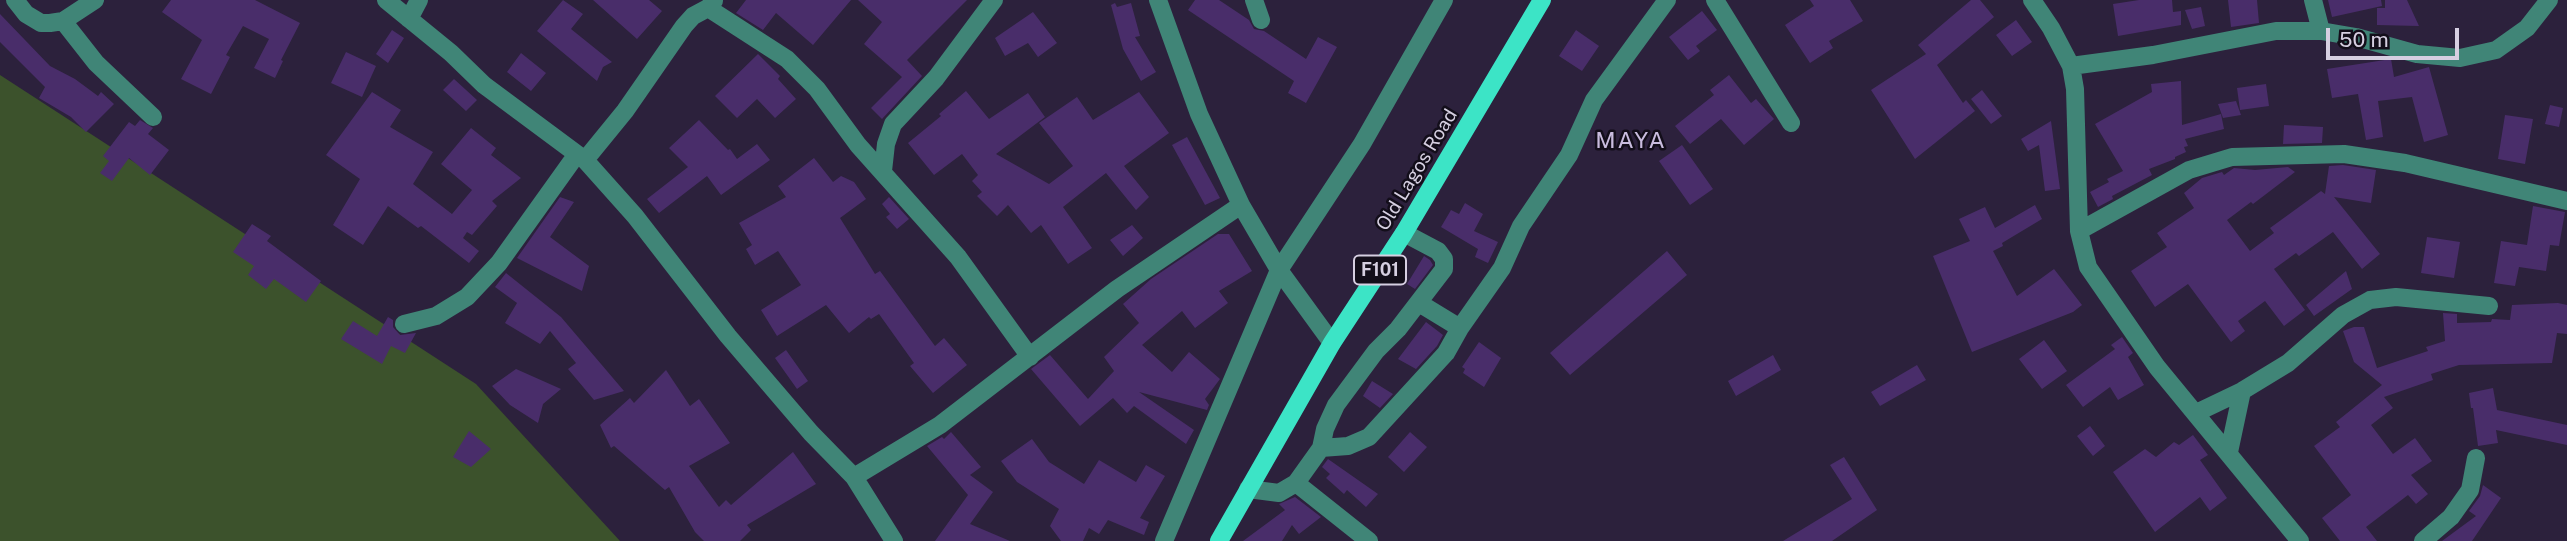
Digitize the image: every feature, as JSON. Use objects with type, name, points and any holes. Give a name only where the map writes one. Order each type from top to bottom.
[{"type":"main road","name":"Old Lagos Road","points":[[1219,541],[1332,343],[1404,233],[1542,0]]},
{"type":"street","points":[[15,0],[26,14],[41,23],[63,21],[95,0]]},
{"type":"street","points":[[386,0],[484,85],[581,157],[635,216],[728,336],[811,433],[854,477],[894,541]]},
{"type":"street","points":[[409,19],[419,0]]},
{"type":"street","points":[[883,171],[886,144],[893,124],[936,78],[994,0]]},
{"type":"street","points":[[1158,0],[1199,114],[1241,205],[1279,270],[1332,343]]},
{"type":"street","points":[[1254,0],[1261,20]]},
{"type":"street","points":[[1164,541],[1279,270],[1362,144],[1444,0]]},
{"type":"street","points":[[1321,448],[1348,446],[1369,436],[1446,353],[1502,268],[1521,226],[1569,155],[1594,100],[1667,0]]},
{"type":"street","points":[[1715,0],[1791,123]]},
{"type":"street","points":[[2032,0],[2051,28],[2071,66],[2075,89],[2079,231],[2088,267],[2157,367],[2230,452],[2300,541]]},
{"type":"street","points":[[2313,0],[2322,31]]},
{"type":"street","points":[[2071,66],[2153,55],[2276,31],[2322,31],[2356,37],[2417,54],[2460,58],[2496,50],[2527,28],[2549,0]]},
{"type":"street","points":[[404,324],[436,316],[467,297],[499,263],[581,157],[625,111],[684,26],[711,4],[787,59],[817,89],[858,145],[958,257],[1030,357]]},
{"type":"street","points":[[63,21],[96,64],[153,117]]},
{"type":"street","points":[[2079,231],[2189,170],[2232,157],[2344,154],[2405,163],[2567,201]]},
{"type":"street","points":[[854,477],[940,425],[1117,289],[1241,205]]},
{"type":"street","points":[[1248,489],[1279,494],[1296,483],[1321,448],[1325,429],[1336,405],[1376,351],[1419,303],[1444,269],[1444,259],[1438,251],[1404,233]]},
{"type":"street","points":[[2196,413],[2242,391],[2288,363],[2343,315],[2370,300],[2396,297],[2489,306]]},
{"type":"street","points":[[1419,303],[1460,328]]},
{"type":"street","points":[[2230,452],[2242,391]]},
{"type":"street","points":[[2423,541],[2451,517],[2470,489],[2476,458]]},
{"type":"street","points":[[1296,483],[1369,541]]},
{"type":"green space","points":[[0,75],[476,384],[620,541],[0,541]]},
{"type":"building","points":[[171,0],[255,0],[300,23],[275,78],[254,68],[269,39],[243,26],[226,55],[230,57],[211,94],[181,79],[202,40],[162,12]]},
{"type":"building","points":[[563,0],[583,14],[571,29],[612,62],[603,67],[597,81],[537,31]]},
{"type":"building","points":[[593,0],[649,0],[662,11],[637,39]]},
{"type":"building","points":[[746,0],[851,0],[813,45],[776,13],[763,30],[736,13]]},
{"type":"building","points":[[858,0],[967,0],[907,60],[922,76],[882,119],[871,108],[902,77],[864,44],[882,22]]},
{"type":"building","points":[[1195,0],[1219,0],[1249,20],[1254,29],[1264,31],[1306,59],[1318,37],[1337,47],[1306,103],[1288,93],[1294,81],[1188,10]]},
{"type":"building","points":[[1810,0],[1850,0],[1863,21],[1829,41],[1833,48],[1810,63],[1785,25],[1814,6]]},
{"type":"building","points":[[1971,0],[1980,0],[1994,17],[1937,65],[1963,103],[1966,100],[1975,111],[1915,159],[1871,90],[1926,54],[1918,45]]},
{"type":"building","points":[[2139,0],[2172,0],[2173,12],[2181,11],[2181,25],[2118,36],[2113,4]]},
{"type":"building","points":[[2228,0],[2257,0],[2259,23],[2231,27]]},
{"type":"building","points":[[2328,0],[2381,0],[2382,6],[2332,17]]},
{"type":"building","points":[[2385,0],[2407,0],[2419,26],[2377,25],[2377,8],[2385,8]]},
{"type":"building","points":[[1115,3],[1117,7],[1131,3],[1140,36],[1135,37],[1156,72],[1141,81],[1123,49],[1111,5]]},
{"type":"building","points":[[2201,7],[2205,26],[2192,29],[2185,10]]},
{"type":"building","points":[[1702,11],[1717,30],[1696,46],[1700,51],[1688,60],[1669,37]]},
{"type":"building","points":[[1033,12],[1057,43],[1038,57],[1028,43],[1005,56],[995,38]]},
{"type":"building","points":[[0,14],[50,66],[75,79],[98,96],[101,92],[114,104],[86,132],[71,117],[39,98],[45,87],[0,42]]},
{"type":"building","points":[[2016,20],[2032,42],[2012,56],[1996,35]]},
{"type":"building","points":[[392,30],[404,38],[388,63],[376,54]]},
{"type":"building","points":[[1576,30],[1599,46],[1582,71],[1559,56]]},
{"type":"building","points":[[346,52],[376,66],[362,97],[331,83]]},
{"type":"building","points":[[521,53],[546,73],[531,91],[507,72]]},
{"type":"building","points":[[758,54],[780,76],[778,79],[796,99],[775,118],[757,99],[737,118],[715,96]]},
{"type":"building","points":[[2391,59],[2394,77],[2429,67],[2448,135],[2424,142],[2412,97],[2378,101],[2383,137],[2366,140],[2358,94],[2332,98],[2327,69]]},
{"type":"building","points":[[1729,75],[1751,103],[1756,99],[1774,119],[1744,145],[1721,119],[1690,144],[1675,126],[1714,95],[1710,90]]},
{"type":"building","points":[[454,79],[477,100],[466,111],[443,90]]},
{"type":"building","points":[[2181,81],[2182,125],[2221,114],[2224,129],[2185,139],[2188,146],[2184,147],[2186,152],[2149,169],[2152,175],[2112,196],[2113,199],[2098,207],[2090,192],[2123,171],[2095,124],[2152,92],[2151,84]]},
{"type":"building","points":[[2266,84],[2269,106],[2240,110],[2237,88]]},
{"type":"building","points":[[1982,90],[2002,116],[1991,124],[1971,99]]},
{"type":"building","points":[[966,91],[989,119],[1028,93],[1045,117],[996,154],[1049,184],[1073,166],[1039,123],[1077,97],[1093,120],[1139,92],[1169,133],[1124,166],[1149,197],[1136,210],[1106,173],[1063,207],[1092,248],[1068,264],[1041,225],[1031,233],[1008,205],[997,216],[977,196],[982,192],[972,181],[978,175],[962,154],[934,175],[908,143]]},
{"type":"building","points":[[372,92],[401,110],[390,127],[433,152],[413,184],[452,214],[472,190],[441,164],[471,128],[496,148],[491,155],[521,178],[492,201],[497,206],[472,235],[467,232],[463,238],[479,251],[469,263],[421,226],[418,228],[388,206],[363,245],[333,225],[360,179],[326,155]]},
{"type":"building","points":[[2236,101],[2241,115],[2223,118],[2218,104]]},
{"type":"building","points":[[2550,105],[2563,108],[2559,127],[2545,124]]},
{"type":"building","points":[[2505,115],[2533,119],[2525,164],[2498,159]]},
{"type":"building","points":[[140,120],[153,128],[148,134],[169,150],[150,175],[129,158],[112,181],[100,173],[109,161],[103,156],[129,122],[135,126]]},
{"type":"building","points":[[699,120],[737,159],[757,144],[770,160],[721,195],[707,176],[659,213],[647,199],[688,167],[669,148]]},
{"type":"building","points":[[2051,121],[2060,189],[2045,191],[2039,145],[2028,151],[2021,139]]},
{"type":"building","points":[[2284,125],[2323,127],[2322,143],[2283,144]]},
{"type":"building","points":[[1187,137],[1220,198],[1205,205],[1172,145]]},
{"type":"building","points":[[1682,145],[1713,189],[1690,205],[1659,161]]},
{"type":"building","points":[[814,158],[833,182],[841,176],[854,182],[866,199],[840,218],[875,274],[880,271],[935,346],[944,338],[967,365],[933,393],[910,366],[914,363],[879,314],[871,319],[869,317],[849,333],[826,305],[777,336],[761,310],[801,285],[778,251],[755,265],[746,249],[752,245],[739,223],[786,197],[778,186]]},
{"type":"building","points":[[2343,165],[2376,170],[2371,203],[2334,197],[2380,254],[2362,269],[2333,232],[2299,256],[2296,253],[2274,269],[2305,310],[2284,326],[2265,301],[2238,321],[2245,331],[2231,342],[2188,284],[2155,307],[2131,271],[2167,247],[2157,233],[2194,208],[2184,193],[2202,178],[2222,172],[2224,175],[2234,168],[2255,170],[2288,167],[2295,172],[2227,220],[2250,251],[2274,233],[2270,228],[2321,191],[2325,194],[2329,166]]},
{"type":"building","points":[[560,197],[574,202],[550,237],[589,266],[582,291],[517,258]]},
{"type":"building","points":[[889,197],[909,219],[897,229],[886,217],[890,214],[882,204]]},
{"type":"building","points":[[1465,203],[1483,214],[1474,231],[1498,242],[1488,263],[1475,257],[1478,249],[1441,227],[1451,210],[1459,214]]},
{"type":"building","points":[[2035,205],[2042,219],[1993,251],[2017,296],[2054,269],[2082,305],[2073,312],[1972,352],[1933,256],[1970,241],[1959,219],[1985,207],[1995,228]]},
{"type":"building","points":[[2533,206],[2565,212],[2559,246],[2550,245],[2546,271],[2519,267],[2515,286],[2494,283],[2501,241],[2527,245]]},
{"type":"building","points":[[252,224],[271,236],[267,241],[321,281],[306,302],[274,279],[266,289],[248,275],[254,266],[233,252]]},
{"type":"building","points":[[1132,225],[1143,238],[1123,256],[1110,240]]},
{"type":"building","points":[[1218,234],[1229,234],[1252,271],[1219,291],[1228,303],[1195,328],[1182,311],[1142,345],[1172,372],[1189,352],[1220,379],[1205,399],[1209,405],[1207,410],[1139,392],[1194,430],[1186,444],[1134,406],[1127,413],[1113,398],[1080,426],[1031,369],[1050,355],[1088,399],[1114,371],[1104,357],[1139,323],[1123,304],[1151,279]]},
{"type":"building","points":[[2427,237],[2460,242],[2454,278],[2421,273]]},
{"type":"building","points":[[1667,251],[1687,275],[1570,375],[1550,353]]},
{"type":"building","points":[[1424,256],[1433,265],[1415,289],[1407,284]]},
{"type":"building","points":[[2346,271],[2352,289],[2314,316],[2306,305]]},
{"type":"building","points":[[506,273],[561,317],[624,391],[594,400],[568,369],[576,363],[550,331],[540,344],[505,323],[517,303],[495,287]]},
{"type":"building","points":[[2512,305],[2567,305],[2567,334],[2557,333],[2552,363],[2459,365],[2431,374],[2433,380],[2384,397],[2393,408],[2371,425],[2393,454],[2415,438],[2432,461],[2411,475],[2428,494],[2416,504],[2408,495],[2366,527],[2377,541],[2340,541],[2322,518],[2351,495],[2314,446],[2340,427],[2336,422],[2382,385],[2354,362],[2343,331],[2364,327],[2377,368],[2428,351],[2426,347],[2445,341],[2443,313],[2457,314],[2457,323],[2491,322],[2492,319],[2510,320]]},
{"type":"building","points":[[388,317],[393,320],[393,327],[400,335],[416,333],[405,353],[391,346],[382,364],[341,339],[353,321],[377,336]]},
{"type":"building","points":[[1426,322],[1443,335],[1437,346],[1416,369],[1398,359]]},
{"type":"building","points":[[2122,337],[2133,353],[2128,357],[2144,385],[2118,400],[2110,387],[2083,407],[2066,385],[2115,349],[2111,345]]},
{"type":"building","points":[[2044,340],[2067,371],[2042,389],[2019,359]]},
{"type":"building","points":[[1479,342],[1501,358],[1484,387],[1463,373],[1465,369],[1462,367]]},
{"type":"building","points":[[786,350],[808,381],[797,389],[775,358]]},
{"type":"building","points":[[1773,355],[1781,370],[1736,396],[1728,381]]},
{"type":"building","points":[[1917,365],[1926,380],[1880,406],[1871,392]]},
{"type":"building","points":[[516,369],[561,389],[543,404],[538,423],[510,405],[492,386]]},
{"type":"building","points":[[666,370],[690,406],[699,399],[730,443],[689,466],[719,507],[726,500],[731,505],[793,452],[816,484],[747,525],[751,530],[740,541],[704,541],[695,532],[669,487],[665,490],[614,446],[611,448],[600,425],[630,398],[634,403]]},
{"type":"building","points":[[1372,381],[1393,394],[1380,408],[1363,396]]},
{"type":"building","points":[[2493,388],[2497,410],[2567,425],[2567,445],[2496,430],[2498,443],[2478,446],[2469,393]]},
{"type":"building","points":[[2090,426],[2105,446],[2093,456],[2077,436]]},
{"type":"building","points":[[469,431],[491,449],[471,467],[453,457]]},
{"type":"building","points":[[951,432],[981,467],[970,475],[993,492],[970,524],[1010,541],[935,541],[968,495],[927,446],[942,437],[944,439]]},
{"type":"building","points":[[1410,432],[1427,447],[1404,472],[1388,457]]},
{"type":"building","points":[[2193,435],[2208,455],[2200,460],[2227,498],[2210,511],[2200,497],[2155,532],[2113,472],[2145,449],[2156,457],[2174,442],[2179,445]]},
{"type":"building","points":[[1032,439],[1049,462],[1084,484],[1099,460],[1136,482],[1146,465],[1165,476],[1140,518],[1149,522],[1144,535],[1108,520],[1099,534],[1089,528],[1083,541],[1061,541],[1050,526],[1059,509],[1017,482],[1001,461]]},
{"type":"building","points":[[1844,457],[1877,510],[1832,541],[1783,541],[1852,499],[1830,465]]},
{"type":"building","points":[[1328,459],[1378,494],[1366,507],[1347,490],[1344,494],[1326,478],[1330,474],[1322,467]]},
{"type":"building","points":[[2483,485],[2501,498],[2472,541],[2442,541],[2476,516],[2469,511],[2480,496]]},
{"type":"building","points":[[1295,497],[1321,517],[1299,534],[1292,525],[1282,541],[1243,541],[1285,510],[1279,504]]},
{"type":"district","name":"MAYA","points":[[1631,141]]}]
